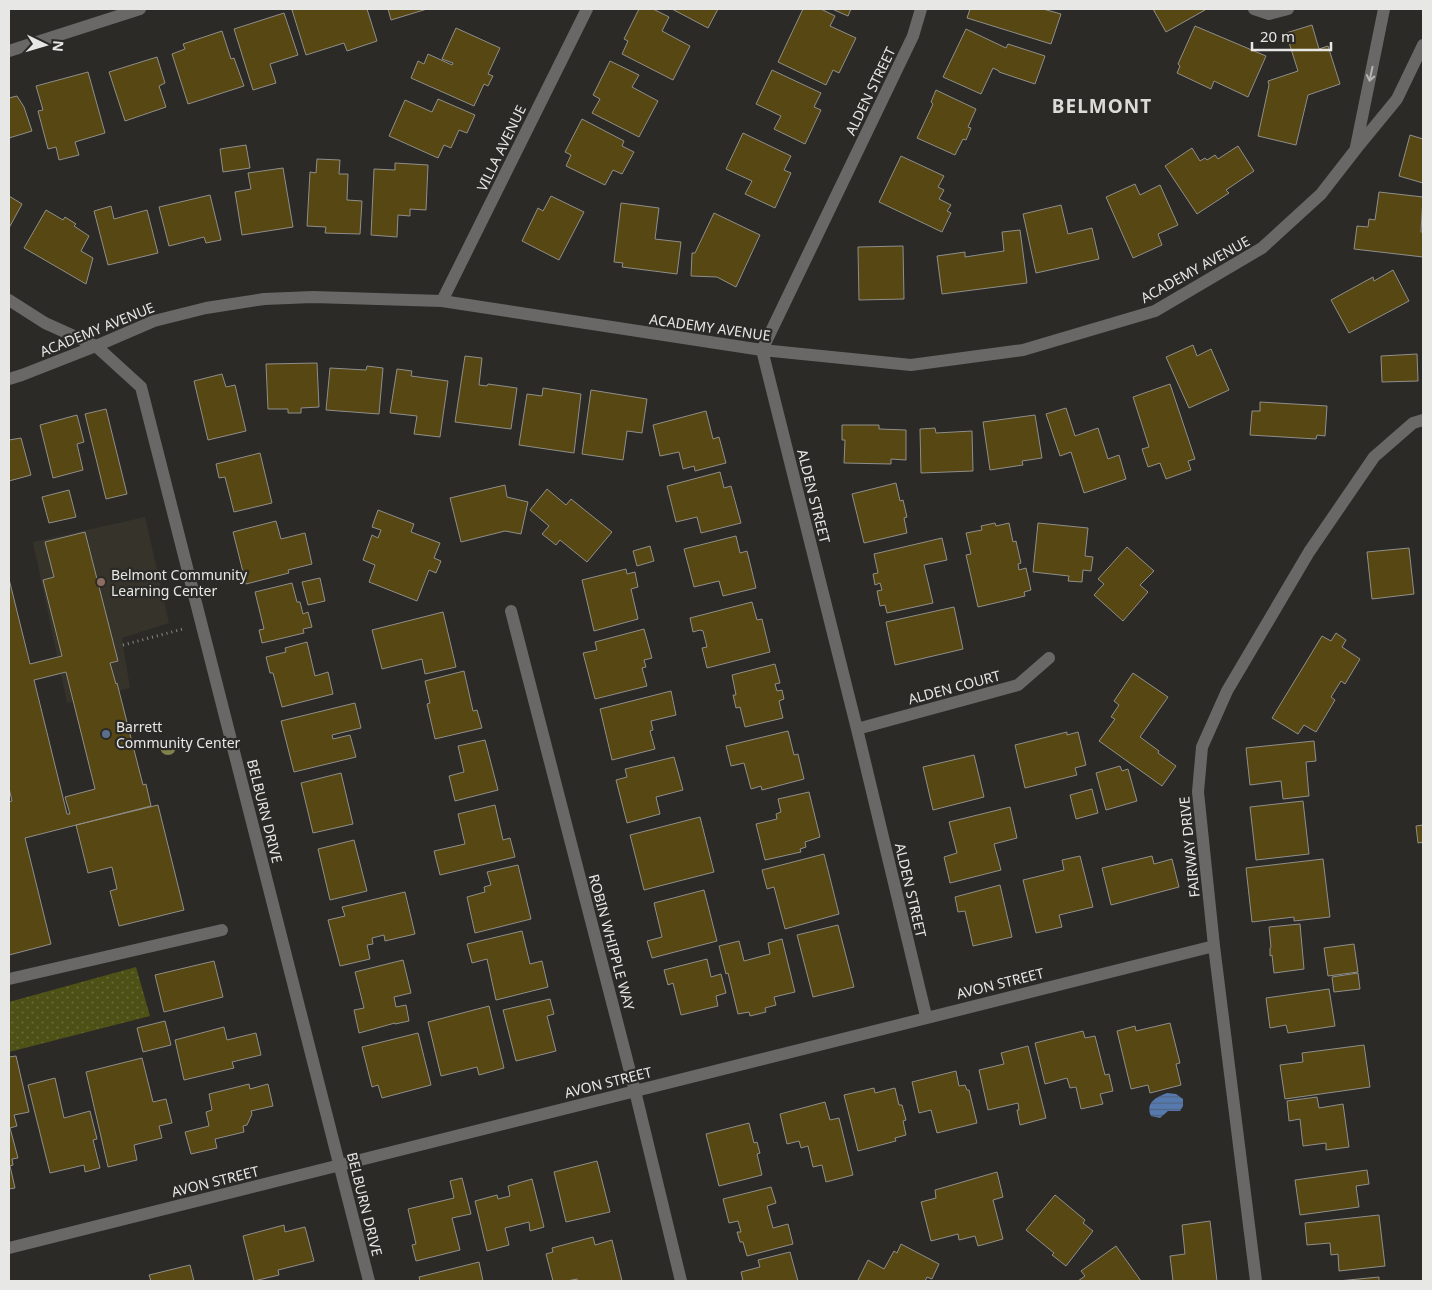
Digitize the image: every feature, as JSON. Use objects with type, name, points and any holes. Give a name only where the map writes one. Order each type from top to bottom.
[{"type":"street","points":[[9,51],[140,9]]},
{"type":"street","name":"VILLA AVENUE","points":[[442,301],[587,9]]},
{"type":"street","name":"ALDEN STREET","points":[[921,9],[913,36],[762,350],[858,729],[926,1016]]},
{"type":"street","points":[[1254,9],[1269,14],[1288,9]]},
{"type":"street","name":"ACADEMY AVENUE","points":[[1356,149],[1384,9]]},
{"type":"street","name":"ACADEMY AVENUE","points":[[9,379],[96,346],[154,321],[206,308],[264,299],[313,297],[442,301],[762,350],[911,365],[1022,350],[1155,311],[1262,248],[1322,194],[1397,99],[1423,45]]},
{"type":"street","name":"BELBURN DRIVE","points":[[9,300],[45,323],[96,346],[141,387],[369,1281]]},
{"type":"street","name":"FAIRWAY DRIVE","points":[[1256,1281],[1214,946],[1198,792],[1202,746],[1227,692],[1309,552],[1374,456],[1413,423],[1423,420]]},
{"type":"street","name":"ROBIN WHIPPLE WAY","points":[[511,611],[635,1091],[681,1281]]},
{"type":"street","name":"ALDEN COURT","points":[[858,729],[1018,685],[1049,658]]},
{"type":"street","points":[[9,979],[222,930]]},
{"type":"street","name":"AVON STREET","points":[[9,1248],[926,1016],[1214,946]]},
{"type":"path","points":[[123,645],[182,629]]},
{"type":"shaded area","name":"Belmont Community Learning Center","points":[[145,517],[169,623],[122,638],[130,688],[67,703],[33,542]]},
{"type":"shaded area","points":[[136,967],[150,1016],[9,1052],[9,1002]]},
{"type":"water","points":[[1167,1093],[1176,1094],[1183,1099],[1183,1106],[1180,1111],[1168,1111],[1160,1118],[1151,1116],[1150,1107],[1153,1101]]},
{"type":"building","points":[[367,9],[377,41],[347,51],[344,43],[306,55],[292,10]]},
{"type":"building","points":[[388,9],[427,9],[391,20]]},
{"type":"building","points":[[639,9],[653,9],[669,17],[662,31],[690,46],[673,80],[622,54],[628,41],[624,39]]},
{"type":"building","points":[[672,9],[718,9],[708,28]]},
{"type":"building","points":[[803,9],[821,9],[835,16],[830,26],[856,38],[839,73],[833,70],[826,85],[778,62]]},
{"type":"building","points":[[832,9],[851,9],[848,16]]},
{"type":"building","points":[[970,9],[1043,9],[1061,14],[1051,44],[967,18]]},
{"type":"building","points":[[1153,9],[1204,9],[1205,10],[1166,32]]},
{"type":"building","points":[[284,13],[298,55],[270,64],[276,83],[253,90],[234,29]]},
{"type":"building","points":[[1312,25],[1319,49],[1328,46],[1340,84],[1308,95],[1296,145],[1258,136],[1269,85],[1268,81],[1298,71],[1286,33]]},
{"type":"building","points":[[1195,26],[1266,56],[1248,97],[1214,81],[1211,89],[1177,73],[1180,66],[1178,64]]},
{"type":"building","points":[[456,28],[500,48],[488,74],[493,76],[488,86],[484,84],[474,106],[411,78],[418,61],[424,64],[428,54],[452,65],[453,63],[442,59]]},
{"type":"building","points":[[966,29],[1006,48],[1008,44],[1045,56],[1035,84],[999,72],[993,68],[981,94],[943,77]]},
{"type":"building","points":[[222,31],[231,59],[234,58],[244,86],[188,104],[172,54],[185,49],[183,44]]},
{"type":"building","points":[[157,57],[165,83],[159,86],[166,107],[125,121],[109,72]]},
{"type":"building","points":[[610,61],[639,75],[632,87],[658,101],[639,137],[592,113],[600,99],[593,95]]},
{"type":"building","points":[[772,70],[821,93],[814,107],[821,110],[805,144],[774,129],[781,116],[756,104]]},
{"type":"building","points":[[88,72],[105,133],[75,142],[79,155],[59,160],[56,147],[48,149],[38,111],[43,110],[36,86]]},
{"type":"building","points":[[936,90],[976,109],[968,127],[971,128],[966,140],[963,139],[955,155],[917,138],[933,104],[931,102]]},
{"type":"building","points":[[17,96],[24,107],[32,131],[9,138],[9,98]]},
{"type":"building","points":[[438,99],[475,115],[467,133],[459,130],[451,148],[444,145],[438,158],[389,136],[405,100],[432,112]]},
{"type":"building","points":[[582,119],[624,141],[622,146],[634,152],[622,174],[613,170],[605,185],[566,166],[571,155],[565,152]]},
{"type":"building","points":[[743,133],[791,156],[784,170],[791,173],[775,208],[745,194],[752,181],[726,169]]},
{"type":"building","points":[[1410,135],[1423,139],[1423,183],[1399,176]]},
{"type":"building","points":[[246,145],[250,168],[223,172],[220,149]]},
{"type":"building","points":[[1238,146],[1254,171],[1226,190],[1229,193],[1197,214],[1165,166],[1192,148],[1200,161],[1205,158],[1207,160],[1215,155],[1218,159]]},
{"type":"building","points":[[901,156],[944,176],[938,187],[944,190],[939,199],[951,205],[947,211],[951,213],[942,232],[879,202]]},
{"type":"building","points":[[317,159],[340,160],[339,174],[348,174],[347,200],[362,201],[360,234],[325,233],[326,227],[307,226],[310,172],[316,173]]},
{"type":"building","points":[[395,163],[428,165],[426,210],[410,209],[410,216],[398,215],[397,237],[371,235],[374,169],[395,170]]},
{"type":"building","points":[[283,168],[293,227],[242,235],[235,192],[251,189],[248,173]]},
{"type":"building","points":[[1135,184],[1140,195],[1160,185],[1178,225],[1158,234],[1162,245],[1133,258],[1106,197]]},
{"type":"building","points":[[1379,192],[1423,197],[1421,232],[1423,232],[1423,257],[1354,249],[1357,226],[1368,227],[1369,219],[1375,220]]},
{"type":"building","points":[[210,195],[221,240],[206,243],[204,237],[169,246],[159,207]]},
{"type":"building","points":[[9,196],[22,204],[9,228]]},
{"type":"building","points":[[551,196],[584,212],[559,260],[522,241],[538,208],[543,211]]},
{"type":"building","points":[[621,203],[659,208],[655,239],[681,242],[677,274],[622,267],[623,263],[614,262]]},
{"type":"building","points":[[1061,205],[1068,234],[1092,228],[1099,259],[1036,273],[1023,214]]},
{"type":"building","points":[[111,206],[114,219],[147,210],[158,253],[108,265],[94,211]]},
{"type":"building","points":[[46,210],[63,220],[65,217],[89,236],[81,251],[93,258],[86,284],[24,248]]},
{"type":"building","points":[[714,213],[760,235],[736,287],[717,277],[691,276],[692,253],[695,253]]},
{"type":"building","points":[[1020,230],[1027,283],[942,294],[937,256],[965,252],[965,257],[1004,251],[1002,232]]},
{"type":"building","points":[[903,246],[904,299],[859,300],[858,247]]},
{"type":"building","points":[[1393,270],[1409,301],[1349,333],[1331,300],[1373,277],[1374,281]]},
{"type":"building","points":[[1193,345],[1197,356],[1211,349],[1229,390],[1189,408],[1166,357]]},
{"type":"building","points":[[1417,354],[1418,381],[1382,382],[1381,356]]},
{"type":"building","points":[[465,356],[482,358],[479,385],[487,386],[488,384],[517,388],[511,429],[455,422]]},
{"type":"building","points":[[317,363],[319,407],[301,408],[301,413],[288,413],[288,409],[268,409],[266,364]]},
{"type":"building","points":[[367,366],[383,368],[379,414],[326,410],[330,368],[366,370]]},
{"type":"building","points":[[397,369],[412,371],[411,376],[448,381],[440,437],[414,434],[417,416],[390,413]]},
{"type":"building","points":[[222,374],[226,387],[235,385],[246,431],[208,440],[194,381]]},
{"type":"building","points":[[1170,384],[1195,459],[1188,461],[1191,470],[1166,479],[1160,463],[1148,467],[1142,449],[1149,447],[1133,397]]},
{"type":"building","points":[[543,388],[581,394],[574,453],[519,445],[527,394],[542,396]]},
{"type":"building","points":[[591,390],[647,399],[642,433],[627,431],[623,460],[582,454]]},
{"type":"building","points":[[1260,402],[1327,406],[1325,436],[1317,435],[1316,439],[1250,435],[1252,411],[1260,411]]},
{"type":"building","points":[[1066,408],[1075,436],[1098,428],[1108,459],[1119,455],[1126,479],[1084,493],[1071,452],[1060,456],[1046,414]]},
{"type":"building","points":[[106,409],[127,494],[106,499],[85,414]]},
{"type":"building","points":[[706,411],[713,439],[719,437],[726,463],[695,471],[694,466],[683,469],[679,452],[660,456],[653,425]]},
{"type":"building","points":[[77,415],[84,442],[77,444],[83,470],[53,478],[40,425]]},
{"type":"building","points":[[1035,415],[1042,458],[1022,461],[1023,465],[990,470],[983,422]]},
{"type":"building","points":[[842,425],[879,425],[879,429],[906,430],[906,460],[891,459],[891,464],[844,463],[845,440],[842,440]]},
{"type":"building","points":[[935,428],[936,433],[972,431],[973,471],[921,473],[920,429]]},
{"type":"building","points":[[21,438],[31,475],[9,481],[9,440]]},
{"type":"building","points":[[260,453],[272,503],[234,512],[225,477],[219,478],[216,464]]},
{"type":"building","points":[[720,472],[724,488],[731,486],[741,523],[701,533],[697,517],[676,522],[667,486]]},
{"type":"building","points":[[896,483],[900,501],[903,500],[907,517],[904,518],[907,533],[864,543],[852,494]]},
{"type":"building","points":[[505,485],[507,497],[528,502],[521,534],[505,531],[461,542],[450,498]]},
{"type":"building","points":[[547,489],[566,505],[571,499],[612,532],[587,562],[560,540],[556,545],[542,534],[549,526],[530,510]]},
{"type":"building","points":[[69,490],[76,517],[49,523],[42,497]]},
{"type":"building","points":[[378,510],[414,524],[411,532],[440,543],[434,558],[441,561],[436,573],[429,570],[417,601],[369,582],[375,565],[363,560],[372,535],[378,538],[381,530],[372,527]]},
{"type":"building","points":[[276,521],[281,539],[305,533],[312,564],[288,570],[289,573],[246,584],[233,532]]},
{"type":"building","points":[[995,523],[996,526],[1009,523],[1013,542],[1016,541],[1021,563],[1018,564],[1019,570],[1026,568],[1031,590],[1024,592],[1025,596],[978,607],[966,555],[971,554],[966,533],[982,530],[981,526]]},
{"type":"building","points":[[1038,523],[1088,528],[1085,556],[1093,557],[1091,571],[1083,570],[1082,582],[1068,581],[1069,576],[1033,572]]},
{"type":"building","name":"Barrett Community Center","points":[[85,532],[118,661],[110,663],[117,683],[143,785],[146,784],[151,806],[25,838],[51,944],[9,955],[9,802],[12,801],[9,788],[9,579],[30,664],[62,656],[43,580],[54,577],[45,542]],"holes":[[[66,672],[95,789],[65,797],[70,814],[67,814],[34,680]]]},
{"type":"building","points":[[736,536],[740,553],[747,551],[756,588],[723,596],[719,581],[694,587],[684,549]]},
{"type":"building","points":[[942,538],[947,560],[924,565],[933,603],[887,613],[885,605],[880,606],[877,591],[882,590],[880,583],[875,585],[873,574],[878,573],[874,554]]},
{"type":"building","points":[[650,546],[654,561],[637,566],[633,551]]},
{"type":"building","points":[[1127,547],[1154,571],[1140,585],[1148,592],[1123,621],[1094,595],[1104,584],[1098,579]]},
{"type":"building","points":[[1409,548],[1414,594],[1372,599],[1367,552]]},
{"type":"building","points":[[626,569],[627,574],[635,572],[638,587],[631,589],[638,619],[594,631],[582,580]]},
{"type":"building","points":[[320,578],[325,601],[308,605],[302,582]]},
{"type":"building","points":[[292,583],[297,602],[300,602],[303,614],[308,612],[312,627],[303,629],[304,633],[262,643],[259,630],[264,629],[255,592]]},
{"type":"building","points":[[752,602],[757,620],[762,619],[770,652],[707,668],[702,648],[707,647],[703,631],[693,632],[690,618]]},
{"type":"building","points":[[954,607],[963,649],[895,665],[886,622]]},
{"type":"building","points":[[443,612],[456,667],[425,674],[422,659],[382,669],[372,630]]},
{"type":"building","points":[[644,629],[652,658],[644,660],[646,667],[642,668],[647,686],[595,699],[583,653],[597,650],[595,642]]},
{"type":"building","points":[[1336,633],[1346,640],[1342,647],[1360,659],[1345,684],[1341,681],[1331,697],[1335,700],[1316,732],[1304,725],[1298,734],[1272,718],[1322,636],[1331,641]]},
{"type":"building","points":[[307,642],[315,676],[328,672],[333,694],[282,707],[273,673],[270,673],[266,657],[286,652],[285,648]]},
{"type":"building","points":[[775,664],[780,683],[775,684],[777,691],[782,690],[784,699],[779,701],[783,718],[745,727],[740,707],[736,708],[733,695],[736,695],[732,675]]},
{"type":"building","points":[[464,671],[473,711],[477,710],[482,728],[435,739],[427,704],[430,703],[425,681]]},
{"type":"building","points":[[1133,673],[1168,697],[1140,737],[1176,766],[1162,786],[1099,741],[1115,719],[1111,717],[1119,705],[1114,701]]},
{"type":"building","points":[[671,691],[676,715],[651,721],[653,730],[650,731],[655,749],[612,760],[600,709]]},
{"type":"building","points":[[355,703],[361,728],[332,735],[333,739],[350,735],[356,757],[294,772],[281,721]]},
{"type":"building","points":[[788,731],[794,755],[798,754],[804,779],[762,790],[761,786],[751,789],[744,763],[731,766],[726,746]]},
{"type":"building","points":[[1067,732],[1067,735],[1078,732],[1086,765],[1075,768],[1077,775],[1025,788],[1015,745]]},
{"type":"building","points":[[485,740],[498,790],[455,801],[449,776],[464,772],[458,746]]},
{"type":"building","points":[[1314,741],[1316,761],[1306,762],[1309,796],[1283,799],[1281,781],[1250,785],[1246,748]]},
{"type":"building","points":[[974,755],[984,797],[933,810],[923,767]]},
{"type":"building","points":[[674,757],[683,790],[656,797],[660,814],[627,823],[616,780],[627,777],[625,769]]},
{"type":"building","points":[[1120,766],[1122,771],[1128,769],[1137,801],[1106,810],[1096,773]]},
{"type":"building","points":[[341,773],[353,824],[313,833],[301,783]]},
{"type":"building","points":[[1092,789],[1098,813],[1076,819],[1070,795]]},
{"type":"building","points":[[809,792],[820,837],[805,842],[806,847],[800,849],[801,852],[765,860],[756,824],[777,819],[776,814],[781,812],[778,799]]},
{"type":"building","points":[[1303,801],[1309,854],[1256,860],[1250,807]]},
{"type":"building","points":[[158,805],[184,910],[119,926],[110,891],[117,889],[112,867],[88,873],[76,825]]},
{"type":"building","points":[[495,805],[503,840],[510,838],[515,857],[440,875],[434,851],[465,844],[458,814]]},
{"type":"building","points":[[1010,807],[1017,838],[994,844],[1001,870],[950,883],[944,857],[957,853],[949,822]]},
{"type":"building","points":[[700,817],[714,872],[644,890],[630,835]]},
{"type":"building","points":[[1423,825],[1423,842],[1418,843],[1416,826]]},
{"type":"building","points":[[354,840],[367,891],[330,900],[318,849]]},
{"type":"building","points":[[824,854],[839,914],[785,929],[774,887],[767,889],[762,870]]},
{"type":"building","points":[[1080,856],[1093,907],[1059,915],[1062,927],[1036,933],[1023,880],[1064,870],[1062,860]]},
{"type":"building","points":[[1152,856],[1154,864],[1172,859],[1179,887],[1111,905],[1102,868]]},
{"type":"building","points":[[1323,859],[1330,917],[1294,921],[1294,917],[1252,922],[1246,868]]},
{"type":"building","points":[[518,865],[531,919],[475,933],[467,897],[485,892],[484,887],[491,885],[487,872]]},
{"type":"building","points":[[1000,885],[1012,937],[973,946],[965,911],[958,912],[955,897]]},
{"type":"building","points":[[704,890],[717,941],[652,958],[647,941],[662,937],[654,903]]},
{"type":"building","points":[[405,892],[415,934],[385,941],[384,935],[372,938],[373,944],[367,945],[370,959],[340,966],[328,920],[345,916],[342,907]]},
{"type":"building","points":[[1300,924],[1304,969],[1274,973],[1272,955],[1270,956],[1269,927]]},
{"type":"building","points":[[838,925],[854,987],[813,997],[797,935]]},
{"type":"building","points":[[522,931],[530,964],[542,961],[548,987],[496,1000],[487,959],[472,963],[467,944]]},
{"type":"building","points":[[782,939],[795,992],[774,997],[776,1005],[765,1008],[766,1012],[750,1016],[749,1012],[738,1014],[719,946],[739,941],[744,961],[770,954],[768,943]]},
{"type":"building","points":[[1354,944],[1358,972],[1328,976],[1324,948]]},
{"type":"building","points":[[707,959],[711,977],[721,974],[726,993],[716,996],[718,1006],[681,1015],[673,983],[668,985],[664,970]]},
{"type":"building","points":[[403,960],[411,993],[394,997],[396,1007],[406,1005],[409,1021],[359,1033],[354,1010],[364,1008],[355,972]]},
{"type":"building","points":[[214,961],[223,997],[164,1012],[155,975]]},
{"type":"building","points":[[1358,973],[1360,989],[1334,992],[1332,977]]},
{"type":"building","points":[[1329,989],[1335,1026],[1288,1033],[1286,1025],[1270,1028],[1266,998]]},
{"type":"building","points":[[550,999],[554,1014],[547,1016],[556,1051],[516,1061],[503,1010]]},
{"type":"building","points":[[489,1006],[504,1068],[479,1075],[477,1067],[441,1076],[428,1022]]},
{"type":"building","points":[[165,1021],[171,1045],[143,1052],[137,1028]]},
{"type":"building","points":[[1170,1023],[1180,1063],[1176,1064],[1181,1085],[1150,1093],[1148,1085],[1131,1089],[1117,1031],[1135,1026],[1136,1031]]},
{"type":"building","points":[[224,1027],[227,1040],[256,1033],[261,1055],[232,1062],[234,1068],[184,1080],[175,1040]]},
{"type":"building","points":[[1083,1031],[1085,1038],[1095,1036],[1105,1075],[1109,1074],[1113,1091],[1100,1094],[1103,1104],[1081,1109],[1076,1087],[1070,1088],[1067,1078],[1045,1084],[1035,1043]]},
{"type":"building","points":[[418,1033],[431,1085],[382,1098],[378,1085],[372,1087],[362,1047]]},
{"type":"building","points":[[1364,1045],[1370,1087],[1285,1099],[1280,1065],[1303,1062],[1302,1053]]},
{"type":"building","points":[[1028,1046],[1046,1118],[1020,1125],[1017,1110],[1019,1110],[1018,1103],[988,1110],[979,1070],[1004,1064],[1001,1053]]},
{"type":"building","points":[[16,1056],[29,1112],[14,1115],[17,1126],[10,1128],[18,1158],[12,1159],[13,1165],[10,1166],[15,1188],[9,1189],[9,1057]]},
{"type":"building","points":[[142,1058],[153,1102],[166,1099],[172,1123],[159,1126],[162,1138],[134,1145],[137,1160],[108,1167],[86,1072]]},
{"type":"building","points":[[956,1071],[959,1086],[965,1085],[967,1090],[969,1090],[977,1123],[937,1133],[931,1110],[919,1113],[912,1082]]},
{"type":"building","points":[[55,1078],[64,1118],[90,1111],[97,1139],[93,1140],[100,1168],[85,1172],[84,1165],[50,1173],[28,1085]]},
{"type":"building","points":[[249,1084],[250,1089],[268,1084],[273,1106],[251,1111],[252,1114],[247,1125],[243,1126],[244,1132],[215,1139],[217,1148],[191,1154],[185,1132],[209,1126],[206,1112],[212,1110],[209,1094]]},
{"type":"building","points":[[874,1088],[875,1093],[895,1088],[899,1105],[902,1105],[906,1120],[903,1121],[906,1135],[895,1138],[896,1141],[858,1151],[844,1095]]},
{"type":"building","points":[[1317,1097],[1319,1108],[1343,1104],[1349,1147],[1326,1150],[1326,1143],[1303,1146],[1300,1119],[1289,1121],[1287,1101]]},
{"type":"building","points":[[825,1102],[830,1120],[839,1118],[853,1175],[826,1182],[822,1165],[813,1167],[808,1146],[801,1148],[799,1141],[787,1144],[780,1114]]},
{"type":"building","points":[[749,1123],[754,1143],[757,1142],[760,1153],[757,1154],[762,1175],[719,1186],[706,1134]]},
{"type":"building","points":[[597,1161],[610,1212],[566,1222],[554,1172]]},
{"type":"building","points":[[1367,1170],[1369,1184],[1356,1186],[1359,1207],[1300,1215],[1295,1180]]},
{"type":"building","points":[[997,1172],[1003,1197],[993,1200],[1003,1239],[978,1246],[975,1236],[959,1240],[958,1234],[931,1241],[921,1202],[936,1198],[935,1190]]},
{"type":"building","points":[[462,1178],[471,1214],[452,1218],[460,1250],[416,1261],[412,1245],[416,1244],[408,1209],[454,1198],[450,1181]]},
{"type":"building","points":[[532,1179],[544,1227],[530,1231],[529,1222],[505,1228],[509,1245],[487,1251],[475,1201],[497,1195],[498,1199],[510,1196],[508,1186]]},
{"type":"building","points":[[771,1187],[776,1203],[767,1206],[773,1228],[788,1224],[793,1244],[747,1256],[743,1242],[740,1242],[737,1232],[741,1232],[738,1221],[729,1223],[723,1199]]},
{"type":"building","points":[[1055,1195],[1085,1220],[1083,1223],[1093,1231],[1066,1266],[1052,1255],[1054,1253],[1026,1230]]},
{"type":"building","points":[[1379,1215],[1385,1266],[1339,1271],[1338,1254],[1331,1255],[1330,1243],[1307,1245],[1305,1223]]},
{"type":"building","points":[[1210,1221],[1217,1281],[1173,1281],[1170,1256],[1185,1254],[1182,1225]]},
{"type":"building","points":[[284,1225],[285,1232],[305,1227],[314,1261],[278,1270],[279,1275],[254,1281],[243,1236]]},
{"type":"building","points":[[593,1237],[595,1245],[612,1240],[622,1281],[578,1281],[577,1279],[553,1281],[546,1254],[553,1252],[552,1248]]},
{"type":"building","points":[[901,1244],[939,1264],[932,1279],[927,1277],[925,1281],[858,1280],[868,1260],[884,1269],[894,1251],[897,1253]]},
{"type":"building","points":[[1116,1246],[1141,1281],[1078,1281],[1085,1276],[1081,1271]]},
{"type":"building","points":[[790,1252],[798,1281],[743,1281],[741,1272],[760,1267],[758,1260]]},
{"type":"building","points":[[479,1262],[483,1281],[420,1281],[419,1277]]},
{"type":"building","points":[[190,1265],[194,1281],[151,1281],[149,1275]]},
{"type":"building","points":[[1379,1277],[1379,1281],[1338,1281]]},
{"type":"place","name":"Belmont Community Learning Center","points":[[101,582]]},
{"type":"place","name":"Barrett Community Center","points":[[106,734]]},
{"type":"district","name":"BELMONT","points":[[1102,106]]}]
